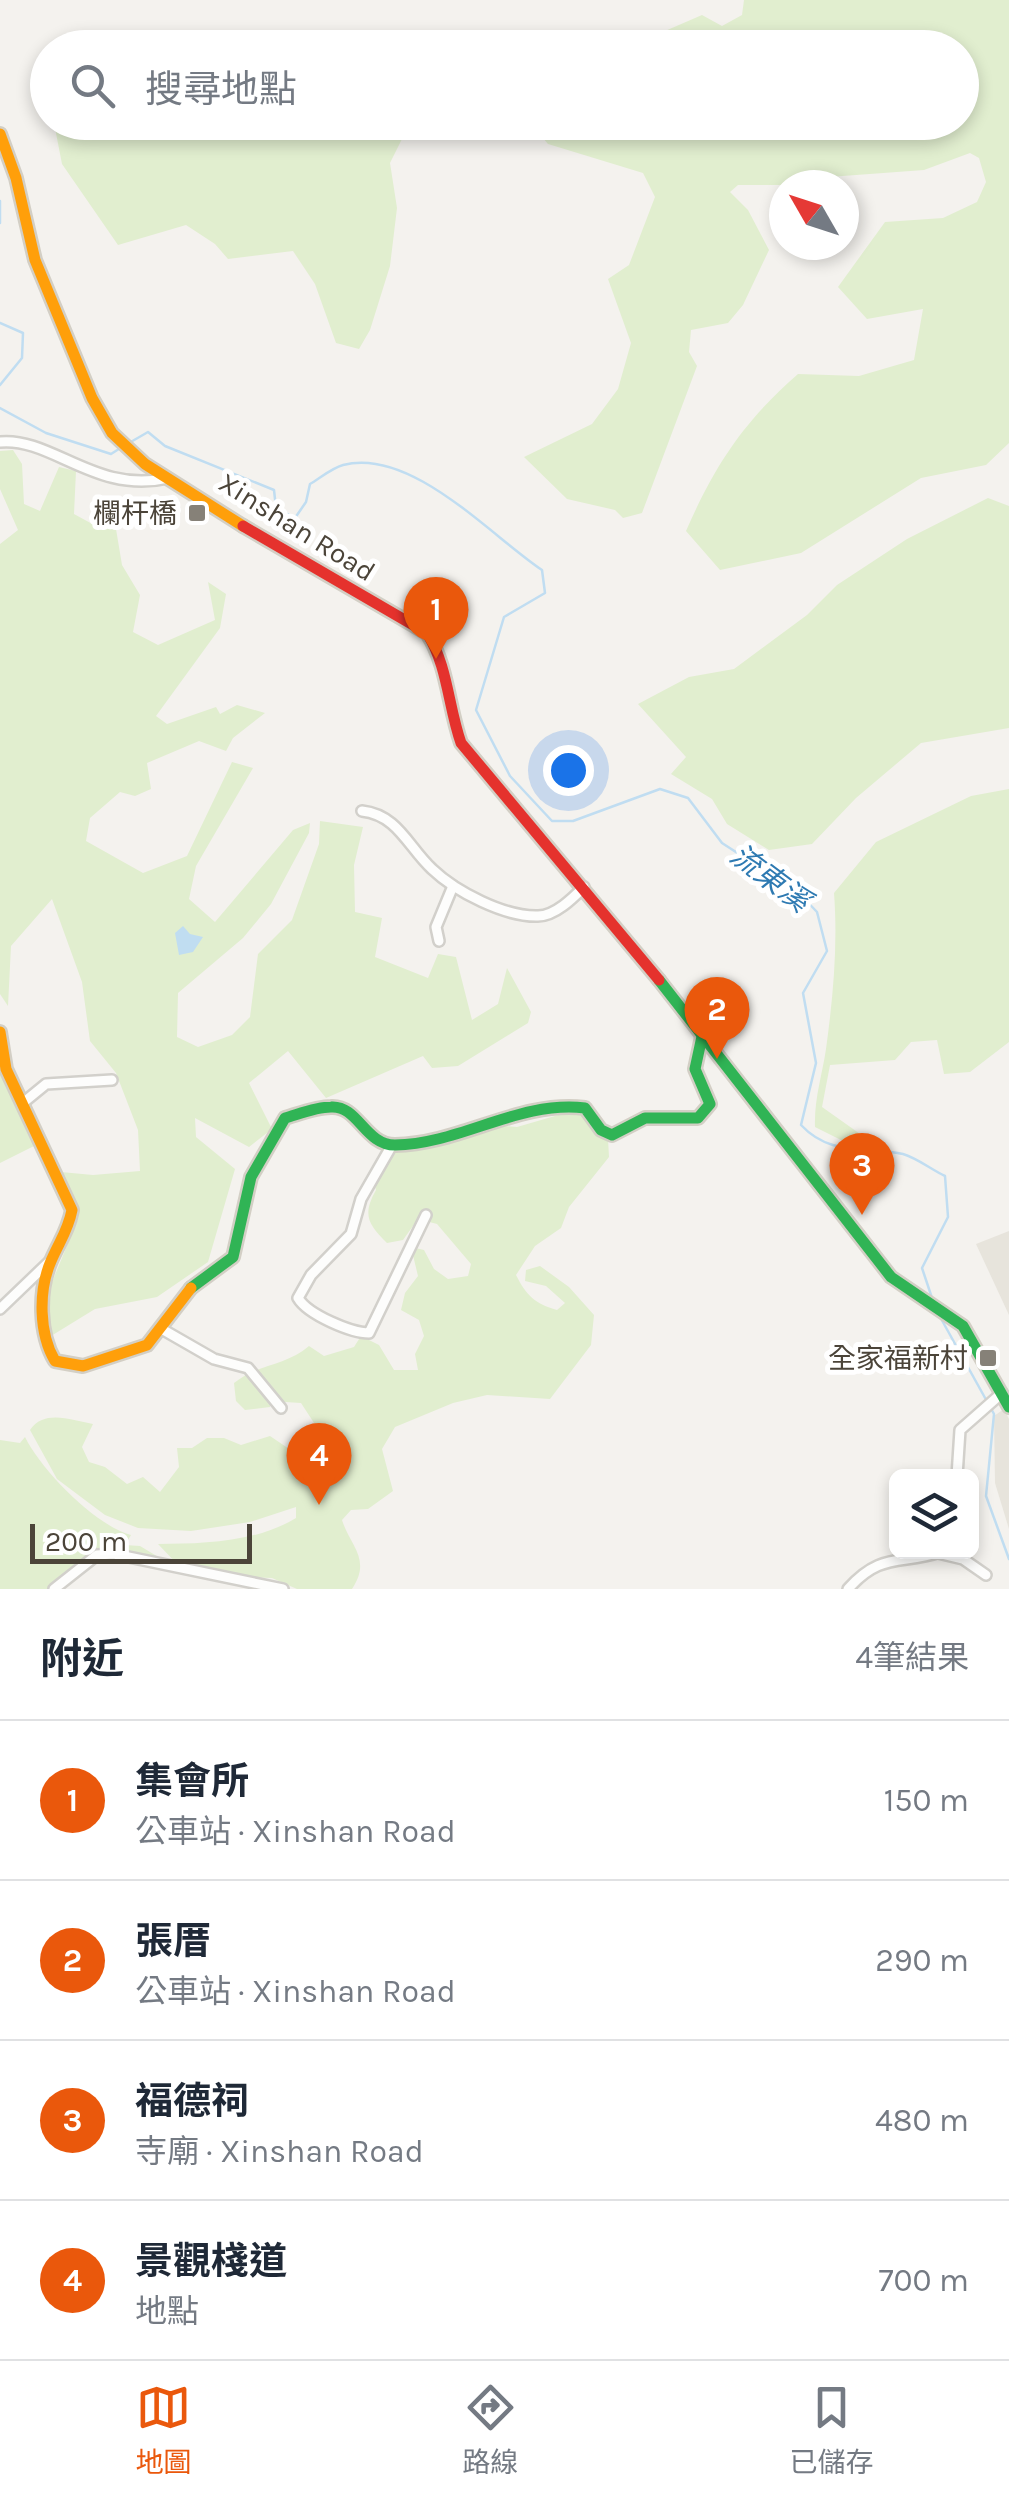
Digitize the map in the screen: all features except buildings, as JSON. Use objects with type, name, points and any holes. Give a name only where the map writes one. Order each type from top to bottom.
[{"type":"street","name":"Xinshan Road","points":[[0,134],[16,178],[35,260],[92,398],[122,446],[298,561],[427,634],[442,656],[448,709],[461,743],[703,1032],[891,1277],[917,1298],[954,1318],[999,1396]]},
{"type":"street","points":[[0,442],[24,446],[119,480],[147,483],[168,478]]},
{"type":"street","points":[[362,811],[393,822],[431,868],[453,886],[496,908],[539,916],[569,902],[584,887]]},
{"type":"street","points":[[438,941],[436,927],[453,886]]},
{"type":"street","points":[[0,1032],[6,1069],[72,1210],[66,1235],[50,1260],[0,1309]]},
{"type":"street","points":[[50,1260],[44,1286],[43,1341],[56,1361],[83,1366],[147,1344],[192,1286],[233,1257],[251,1177],[286,1118],[333,1106],[346,1110],[374,1140],[392,1145],[468,1133],[506,1116],[569,1106],[584,1108],[601,1130],[612,1136],[645,1118],[698,1118],[710,1104],[695,1069],[703,1032]]},
{"type":"street","points":[[24,1102],[46,1084],[112,1080]]},
{"type":"street","points":[[392,1145],[361,1199],[351,1234],[311,1274],[298,1298],[303,1306],[314,1317],[370,1333],[426,1216]]},
{"type":"street","points":[[160,1328],[214,1358],[248,1368],[281,1408]]},
{"type":"street","points":[[956,1469],[955,1448],[960,1430],[999,1396],[1009,1407]]},
{"type":"street","points":[[54,1589],[97,1555],[114,1554],[282,1589]]},
{"type":"street","points":[[848,1589],[864,1571],[889,1558]]},
{"type":"street","points":[[967,1559],[986,1574]]},
{"type":"shaded area","points":[[1009,1231],[1009,1315],[976,1244]]},
{"type":"shaded area","points":[[1004,1409],[1009,1419],[1009,1529],[995,1483],[994,1416]]},
{"type":"green space","points":[[744,0],[1009,0],[1009,443],[986,465],[921,478],[801,553],[720,570],[686,531],[720,465],[761,410],[798,374],[859,376],[914,360],[923,309],[867,319],[838,287],[885,222],[943,218],[977,202],[986,182],[979,158],[970,153],[924,170],[859,175],[859,170],[769,170],[769,185],[738,185],[730,192],[748,210],[769,250],[743,305],[728,323],[691,330],[689,352],[697,366],[642,513],[623,518],[615,510],[567,499],[524,457],[592,424],[618,389],[631,343],[608,279],[629,265],[655,197],[643,173],[545,140],[979,140],[979,30],[667,30],[702,15],[722,26],[742,15]]},
{"type":"green space","points":[[57,140],[402,140],[390,163],[397,208],[390,266],[370,330],[359,349],[336,343],[315,284],[293,251],[228,259],[215,244],[186,225],[118,245],[62,164]]},
{"type":"green space","points":[[13,450],[22,464],[24,504],[40,511],[59,467],[76,471],[74,514],[96,526],[115,523],[122,565],[140,595],[133,632],[158,645],[215,620],[208,582],[226,594],[220,628],[156,716],[167,724],[216,707],[220,714],[237,705],[265,713],[233,738],[226,751],[199,741],[147,763],[151,789],[135,796],[120,792],[90,818],[86,841],[143,873],[187,856],[232,762],[253,768],[196,866],[189,899],[215,922],[293,830],[310,823],[309,833],[271,904],[243,938],[178,993],[177,1037],[198,1047],[232,1035],[250,1017],[258,954],[292,920],[319,844],[320,821],[363,827],[354,865],[355,912],[382,918],[375,957],[428,978],[438,954],[456,957],[472,1020],[498,1004],[507,968],[531,1012],[528,1023],[458,1066],[432,1068],[423,1056],[326,1098],[288,1051],[249,1083],[272,1129],[249,1147],[195,1118],[196,1137],[235,1169],[208,1262],[157,1297],[95,1309],[51,1336],[45,1299],[78,1219],[61,1172],[93,1175],[140,1171],[138,1130],[116,1073],[90,1041],[82,982],[52,899],[11,946],[8,1006],[0,994],[0,544],[18,530],[0,489],[0,451]]},
{"type":"green space","points":[[988,498],[1009,506],[1009,728],[921,743],[856,798],[812,844],[769,850],[727,824],[712,799],[671,774],[686,757],[638,704],[689,677],[734,669],[807,615],[837,585],[907,539]]},
{"type":"green space","points":[[1009,789],[1009,1042],[970,1072],[944,1074],[937,1040],[911,1042],[895,1060],[830,1065],[822,1107],[863,1136],[853,1146],[815,1127],[833,991],[834,893],[876,842],[971,796]]},
{"type":"green space","points":[[0,1066],[36,1145],[0,1163]]},
{"type":"green space","points":[[579,1109],[608,1139],[609,1157],[569,1207],[561,1228],[535,1246],[516,1275],[532,1298],[557,1310],[565,1303],[546,1286],[525,1281],[526,1270],[540,1266],[569,1287],[594,1315],[591,1345],[550,1399],[487,1395],[453,1403],[395,1427],[382,1449],[393,1491],[368,1509],[351,1510],[342,1520],[360,1561],[352,1589],[297,1589],[272,1578],[226,1576],[179,1566],[158,1544],[247,1537],[296,1518],[296,1507],[250,1522],[191,1531],[138,1528],[105,1515],[57,1479],[30,1430],[50,1418],[93,1424],[82,1447],[89,1462],[105,1467],[127,1484],[143,1477],[160,1492],[179,1467],[177,1448],[192,1448],[207,1438],[224,1438],[241,1445],[270,1436],[304,1459],[341,1444],[336,1435],[318,1429],[301,1403],[270,1401],[270,1407],[245,1410],[236,1401],[234,1383],[309,1346],[324,1356],[354,1347],[361,1336],[379,1345],[394,1370],[418,1370],[415,1354],[424,1336],[419,1320],[401,1310],[405,1293],[418,1276],[411,1247],[424,1250],[434,1269],[448,1279],[468,1276],[471,1264],[437,1224],[418,1219],[403,1240],[387,1243],[369,1219],[369,1206],[376,1190],[371,1174],[396,1146],[417,1148],[465,1139],[492,1125],[517,1127]]},
{"type":"green space","points":[[25,1437],[43,1465],[86,1509],[131,1535],[125,1545],[140,1546],[160,1558],[132,1560],[113,1554],[88,1560],[48,1589],[0,1589],[0,1440],[20,1443]]},
{"type":"water","points":[[183,926],[190,934],[203,937],[193,952],[179,955],[175,933]]},
{"type":"waterway","name":"流東溪","points":[[0,201],[0,223]]},
{"type":"waterway","name":"流東溪","points":[[0,323],[23,333],[22,358],[0,385]]},
{"type":"waterway","name":"流東溪","points":[[0,408],[46,433],[111,454],[122,447]]},
{"type":"waterway","name":"流東溪","points":[[129,443],[148,432],[165,446],[274,490],[276,508],[295,518],[306,502],[310,484],[335,468],[369,463],[396,469],[449,498],[542,570],[545,593],[504,617],[476,710],[510,776],[552,821],[573,821],[660,789],[688,798],[722,843],[799,893],[817,912],[827,951],[803,993],[816,1063],[801,1125],[824,1142],[903,1154],[945,1176],[948,1217],[922,1268],[932,1298]]},
{"type":"waterway","name":"流東溪","points":[[939,1315],[994,1414],[986,1496],[1009,1559]]},
{"type":"traffic: fast","points":[[659,980],[891,1277],[963,1326],[1009,1407]]},
{"type":"traffic: fast","points":[[191,1288],[233,1257],[251,1177],[285,1118],[319,1108],[340,1108],[376,1139],[395,1145],[443,1138],[513,1116],[561,1107],[585,1108],[601,1130],[612,1135],[645,1118],[698,1118],[710,1104],[695,1069],[703,1032]]},
{"type":"traffic: slow","points":[[0,134],[16,178],[35,260],[92,398],[112,433],[145,464],[243,526]]},
{"type":"traffic: slow","points":[[0,1032],[6,1069],[72,1210],[51,1261],[42,1299],[43,1325],[55,1361],[83,1366],[147,1345],[191,1288]]},
{"type":"traffic: jam","points":[[243,526],[427,633],[439,659],[461,743],[659,980]]},
{"type":"place","name":"欄杆橋","points":[[197,513]]},
{"type":"place","name":"集會所","points":[[436,659]]},
{"type":"place","name":"張厝","points":[[717,1059]]},
{"type":"place","name":"福德祠","points":[[862,1215]]},
{"type":"place","name":"全家福新村","points":[[988,1358]]},
{"type":"place","name":"景觀棧道","points":[[319,1505]]}]
